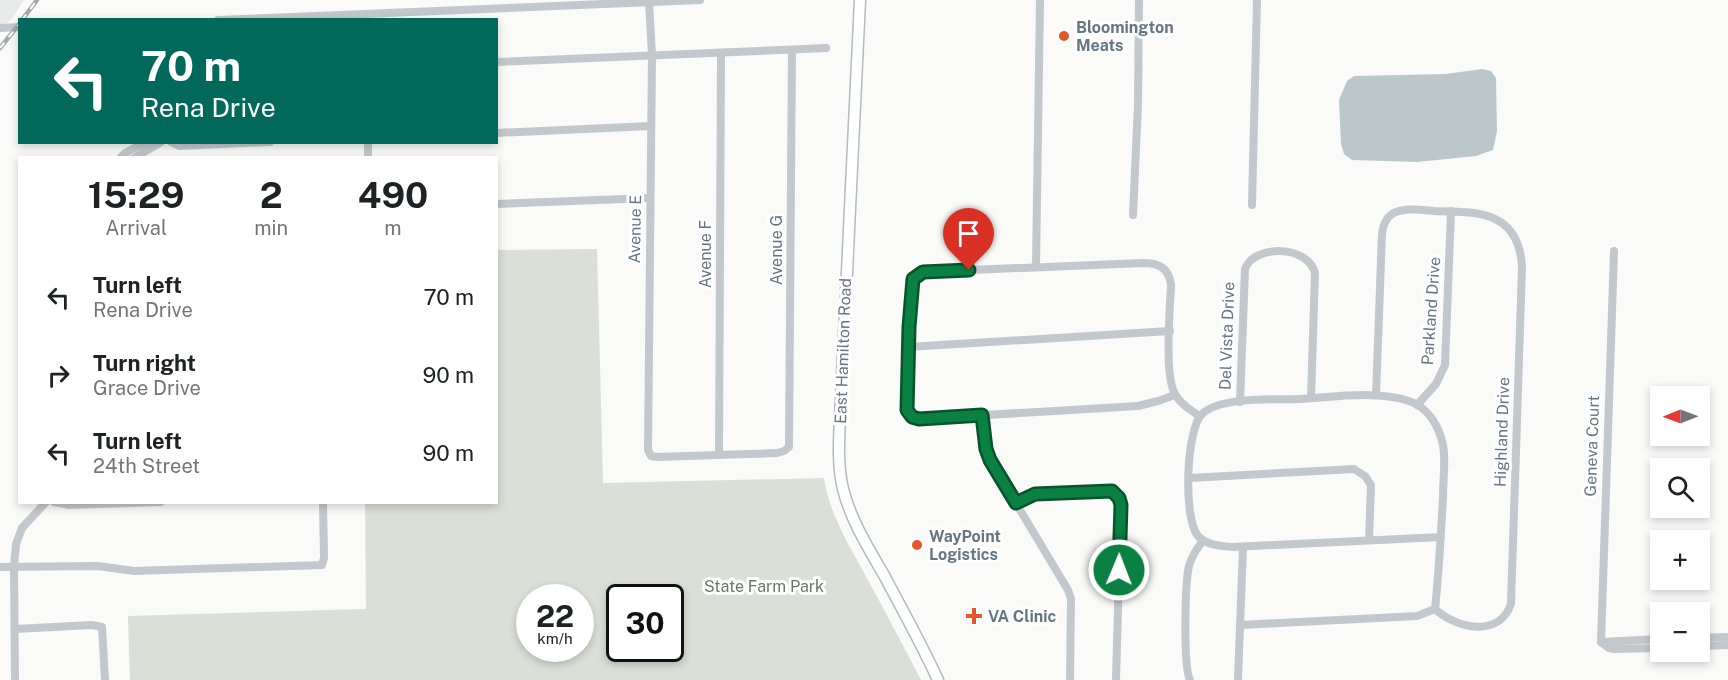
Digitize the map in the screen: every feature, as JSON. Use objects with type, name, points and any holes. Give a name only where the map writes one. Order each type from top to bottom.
[{"type":"main road","name":"East Hamilton Road","points":[[860,0],[842,355],[840,466],[843,490],[855,522],[938,680]]},
{"type":"street","points":[[266,18],[700,0]]},
{"type":"street","points":[[1036,267],[1040,0]]},
{"type":"street","points":[[1133,215],[1138,104],[1139,0]]},
{"type":"street","points":[[1252,205],[1257,0]]},
{"type":"street","name":"Avenue E","points":[[649,2],[652,55],[648,450],[650,455],[657,457],[719,455]]},
{"type":"street","points":[[0,28],[18,27]]},
{"type":"street","points":[[498,62],[826,48]]},
{"type":"street","name":"Avenue G","points":[[719,455],[777,453],[788,450],[792,50]]},
{"type":"street","name":"Avenue F","points":[[719,455],[721,53]]},
{"type":"street","points":[[498,133],[651,126]]},
{"type":"street","points":[[123,156],[143,144]]},
{"type":"street","points":[[137,156],[158,144]]},
{"type":"street","points":[[175,144],[179,146],[224,144]]},
{"type":"street","points":[[498,204],[650,198]]},
{"type":"street","points":[[1376,395],[1384,224],[1390,215],[1401,211],[1451,211]]},
{"type":"street","name":"Highland Drive","points":[[1435,609],[1448,620],[1462,625],[1487,625],[1503,619],[1508,614],[1512,590],[1522,267],[1517,243],[1509,230],[1490,216],[1471,211],[1451,211]]},
{"type":"street","name":"Parkland Drive","points":[[1417,405],[1436,384],[1445,365],[1451,211]]},
{"type":"street","name":"Geneva Court","points":[[1601,642],[1614,251]]},
{"type":"street","name":"Del Vista Drive","points":[[1240,402],[1245,269],[1255,256],[1265,253],[1300,254],[1308,259],[1314,268],[1311,398]]},
{"type":"street","points":[[1175,394],[1138,406],[919,419],[909,414],[906,406],[911,286],[915,277],[923,272],[1155,263],[1168,273],[1172,285],[1170,369],[1175,394],[1185,406],[1199,416]]},
{"type":"street","points":[[908,347],[1170,331]]},
{"type":"street","points":[[1240,625],[1417,616],[1435,609],[1441,537],[1444,447],[1434,421],[1417,405],[1392,396],[1240,402],[1218,405],[1204,411],[1192,430],[1190,478],[1190,520],[1194,530],[1203,541],[1220,546],[1243,547],[1441,537]]},
{"type":"street","points":[[982,415],[986,449],[990,460],[1062,578],[1071,599],[1070,680]]},
{"type":"street","points":[[1190,478],[1354,469],[1365,476],[1371,485],[1369,540]]},
{"type":"street","points":[[1016,503],[1026,497],[1045,493],[1112,491],[1119,498],[1121,505],[1116,680]]},
{"type":"street","points":[[15,680],[14,566],[16,544],[22,528],[44,504]]},
{"type":"street","points":[[0,567],[98,566],[134,571],[322,565],[324,558],[323,504]]},
{"type":"street","points":[[1190,680],[1185,660],[1189,567],[1197,548],[1203,541]]},
{"type":"street","points":[[1238,680],[1243,547]]},
{"type":"street","points":[[15,629],[92,625],[102,627],[105,680]]},
{"type":"street","points":[[1710,638],[1728,637]]},
{"type":"street","points":[[1601,642],[1650,640]]},
{"type":"street","points":[[1601,642],[1614,649],[1650,648]]},
{"type":"street","points":[[1710,646],[1728,645]]},
{"type":"shaded area","points":[[0,0],[24,0],[0,31]]},
{"type":"shaded area","points":[[1482,69],[1491,71],[1496,78],[1497,131],[1493,150],[1476,156],[1417,162],[1352,160],[1344,154],[1341,144],[1339,100],[1347,81],[1354,76],[1446,74]]},
{"type":"green space","name":"State Farm Park","points":[[597,249],[603,483],[824,478],[831,506],[842,532],[921,680],[130,680],[128,616],[366,609],[365,504],[498,504],[498,250]]},
{"type":"railway","points":[[24,18],[37,0]]},
{"type":"railway","points":[[0,48],[18,26]]},
{"type":"place","name":"Bloomington Meats","points":[[1064,36]]},
{"type":"place","name":"WayPoint Logistics","points":[[917,545]]},
{"type":"place","name":"VA Clinic","points":[[974,616]]},
{"type":"route","points":[[969,270],[923,272],[913,279],[906,406],[909,414],[919,419],[982,415],[983,435],[990,460],[1016,503],[1035,494],[1112,491],[1119,498],[1121,505],[1119,570]]}]
